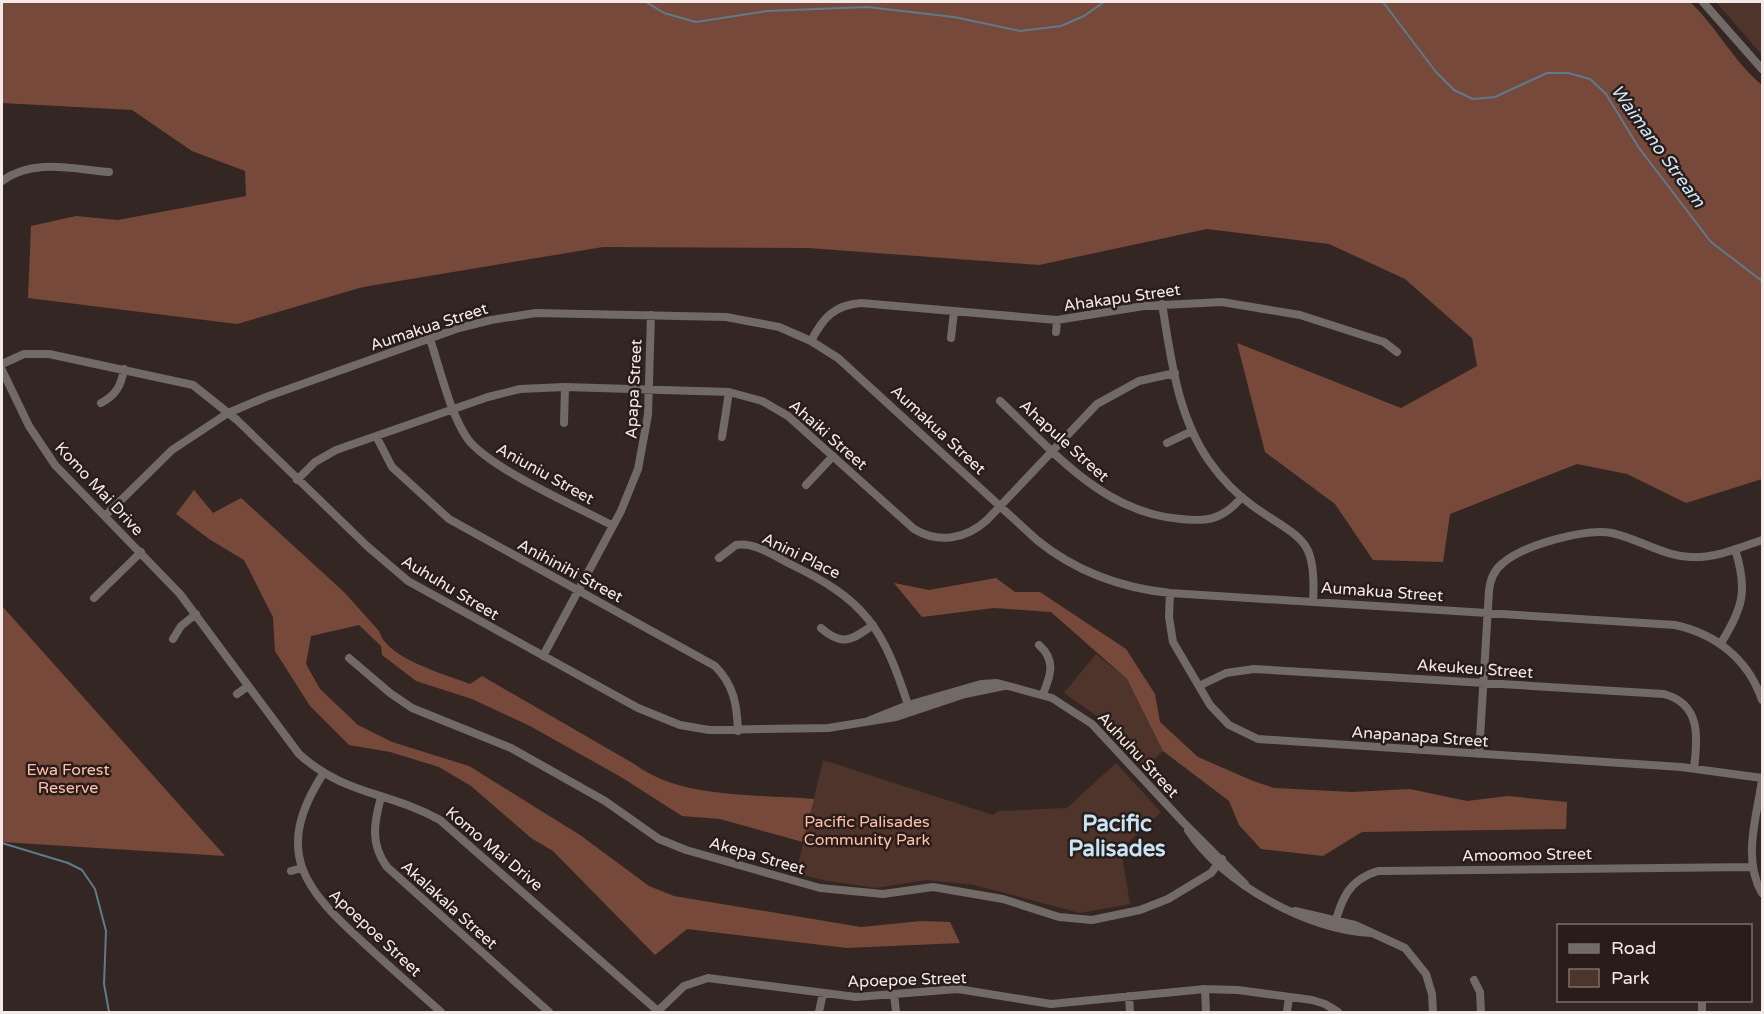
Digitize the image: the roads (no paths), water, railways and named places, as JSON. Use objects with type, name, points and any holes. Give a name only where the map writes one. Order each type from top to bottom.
[{"type":"street","points":[[1702,2],[1762,69]]},
{"type":"street","points":[[2,181],[16,171],[36,167],[108,172]]},
{"type":"street","name":"Ahakapu Street","points":[[811,341],[826,317],[850,304],[1057,320],[1162,304],[1222,302],[1281,310],[1384,342],[1397,352]]},
{"type":"street","points":[[1162,304],[1181,402],[1192,431],[1209,461],[1242,497],[1288,527],[1302,540],[1313,566],[1313,602]]},
{"type":"street","points":[[951,338],[954,311]]},
{"type":"street","name":"Aumakua Street","points":[[105,516],[172,450],[228,413],[266,397],[475,324],[520,315],[560,313],[739,318],[779,327],[811,341],[855,371],[1046,547],[1084,570],[1123,585],[1170,593],[1674,625],[1697,631],[1720,643],[1746,668],[1762,700]]},
{"type":"street","name":"Apapa Street","points":[[543,657],[613,526],[632,487],[642,456],[647,430],[651,315]]},
{"type":"street","name":"Ahakapu Street","points":[[1056,332],[1057,320]]},
{"type":"street","name":"Aniuniu Street","points":[[429,339],[464,434],[485,457],[613,526]]},
{"type":"street","name":"Auhuhu Street","points":[[2,364],[24,354],[39,353],[193,385],[228,413],[381,559],[408,581],[543,657],[662,719],[693,728],[738,731],[828,728],[878,722],[909,709],[1004,686],[1043,694],[1086,718],[1218,862],[1245,884],[1295,911],[1397,943],[1417,960],[1430,984],[1433,1012]]},
{"type":"street","points":[[101,403],[112,397],[118,390],[124,369]]},
{"type":"street","name":"Komo Mai Drive","points":[[2,370],[43,450],[67,478],[141,552],[196,614],[292,747],[323,774],[344,785],[419,808],[460,834],[658,1012]]},
{"type":"street","name":"Ahaiki Street","points":[[297,480],[321,457],[454,408],[520,389],[649,388],[729,392],[748,396],[777,409],[799,424],[905,522],[930,536],[946,538],[971,532],[1000,506],[1089,411],[1106,397],[1139,381],[1174,372]]},
{"type":"street","points":[[564,423],[565,387]]},
{"type":"street","points":[[722,437],[729,392]]},
{"type":"street","name":"Ahapule Street","points":[[1000,402],[1101,493],[1149,514],[1210,520],[1227,513],[1242,497]]},
{"type":"street","points":[[1167,442],[1192,431]]},
{"type":"street","name":"Anihinihi Street","points":[[376,436],[392,467],[439,512],[469,531],[715,666],[727,679],[734,696],[738,731]]},
{"type":"street","points":[[806,485],[833,456]]},
{"type":"street","points":[[1479,754],[1492,579],[1503,562],[1566,536],[1590,532],[1612,533],[1681,557],[1711,556],[1762,540]]},
{"type":"street","name":"Anini Place","points":[[719,558],[736,545],[758,548],[835,587],[857,605],[891,654],[909,709]]},
{"type":"street","points":[[1720,643],[1738,613],[1742,596],[1742,576],[1735,549]]},
{"type":"street","points":[[94,598],[141,552]]},
{"type":"street","name":"Anapanapa Street","points":[[1170,593],[1171,635],[1199,686],[1222,719],[1238,731],[1258,739],[1694,768],[1762,779]]},
{"type":"street","points":[[173,639],[181,626],[196,614]]},
{"type":"street","points":[[821,628],[834,639],[841,640],[854,638],[873,625]]},
{"type":"street","points":[[1039,645],[1049,656],[1051,667],[1043,694]]},
{"type":"street","name":"Akepa Street","points":[[349,658],[390,693],[412,708],[510,748],[605,801],[659,839],[808,885],[869,894],[933,887],[1003,899],[1059,916],[1092,920],[1150,907],[1199,881],[1218,862]]},
{"type":"street","name":"Akeukeu Street","points":[[1199,686],[1226,673],[1254,669],[1672,696],[1689,709],[1695,721],[1698,737],[1694,768]]},
{"type":"street","points":[[237,694],[248,686]]},
{"type":"street","name":"Apoepoe Street","points":[[323,774],[312,791],[301,818],[298,847],[302,868],[312,892],[324,906],[439,1012]]},
{"type":"street","points":[[1762,779],[1752,867],[1762,893]]},
{"type":"street","name":"Akalakala Street","points":[[381,797],[375,819],[374,836],[380,855],[387,867],[549,1012]]},
{"type":"street","name":"Amoomoo Street","points":[[1335,924],[1341,902],[1352,885],[1362,877],[1378,871],[1752,867]]},
{"type":"street","points":[[291,871],[302,868]]},
{"type":"street","name":"Apoepoe Street","points":[[658,1012],[679,989],[699,979],[718,979],[856,997],[958,989],[1051,1004],[1205,989],[1290,997],[1325,1004],[1338,1012]]},
{"type":"street","points":[[1474,980],[1480,992],[1481,1012]]},
{"type":"street","points":[[1205,989],[1206,1012]]},
{"type":"street","points":[[819,1012],[823,993]]},
{"type":"street","points":[[894,994],[896,1012]]},
{"type":"street","points":[[1129,996],[1130,1012]]},
{"type":"street","points":[[1287,1012],[1290,997]]},
{"type":"waterway","name":"Waimano Stream","points":[[646,2],[664,13],[696,22],[767,11],[867,7],[954,17],[1020,31],[1061,26],[1084,16],[1104,2]]},
{"type":"waterway","name":"Waimano Stream","points":[[1383,2],[1436,72],[1454,90],[1473,99],[1495,97],[1547,73],[1568,73],[1590,79],[1606,94],[1639,148],[1711,242],[1762,281]]},
{"type":"waterway","points":[[2,843],[68,863],[82,870],[95,889],[106,931],[104,984],[109,1012]]},
{"type":"district","name":"Pacific Palisades","points":[[1117,836]]},
{"type":"park label","name":"Ewa Forest Reserve","points":[[68,779]]},
{"type":"park label","name":"Pacific Palisades Community Park","points":[[867,831]]}]
